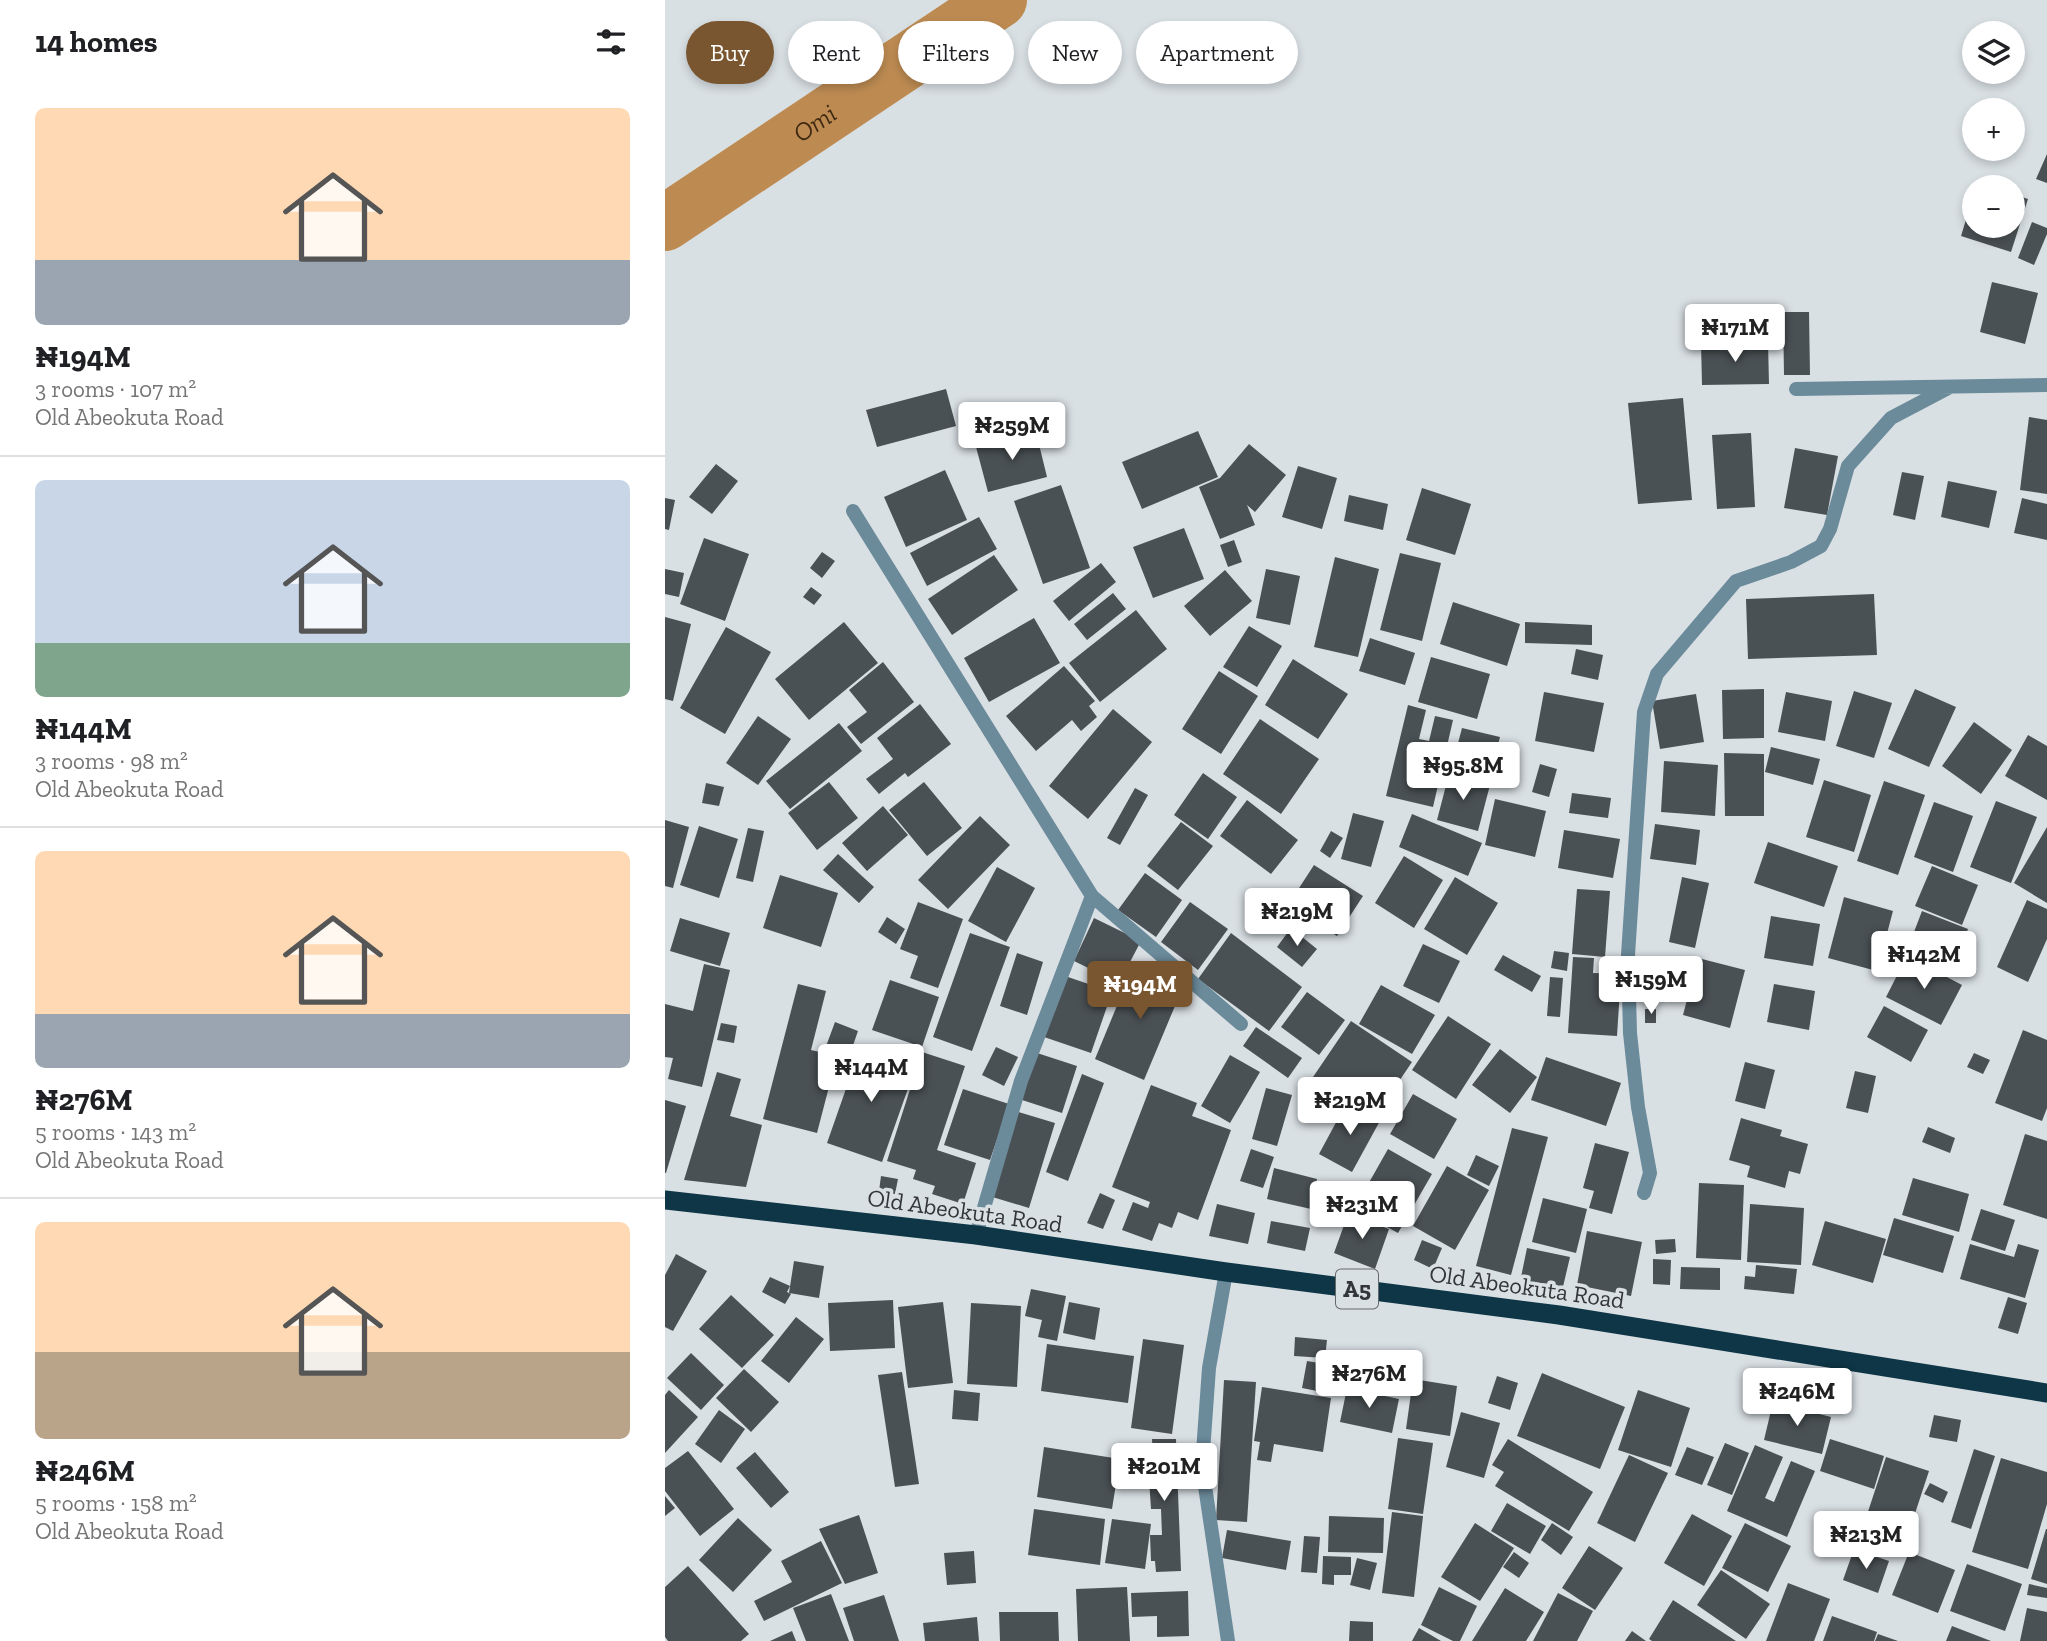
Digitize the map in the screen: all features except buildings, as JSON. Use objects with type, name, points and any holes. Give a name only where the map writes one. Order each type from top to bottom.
[{"type":"highway","name":"Old Abeokuta Road","points":[[665,1200],[976,1235],[1227,1272],[1559,1315],[2047,1393]]},
{"type":"street","points":[[1796,389],[2047,386]]},
{"type":"street","points":[[1644,1193],[1650,1173],[1638,1107],[1631,1045],[1628,955],[1644,712],[1657,674],[1736,582],[1791,562],[1821,546],[1830,529],[1848,466],[1891,418],[1950,387]]},
{"type":"street","points":[[853,510],[1093,896],[1241,1024]]},
{"type":"street","points":[[976,1235],[1021,1082],[1093,896]]},
{"type":"street","points":[[1227,1272],[1209,1368],[1202,1466],[1228,1641]]},
{"type":"waterway","name":"Omi","points":[[665,223],[999,0]]}]
